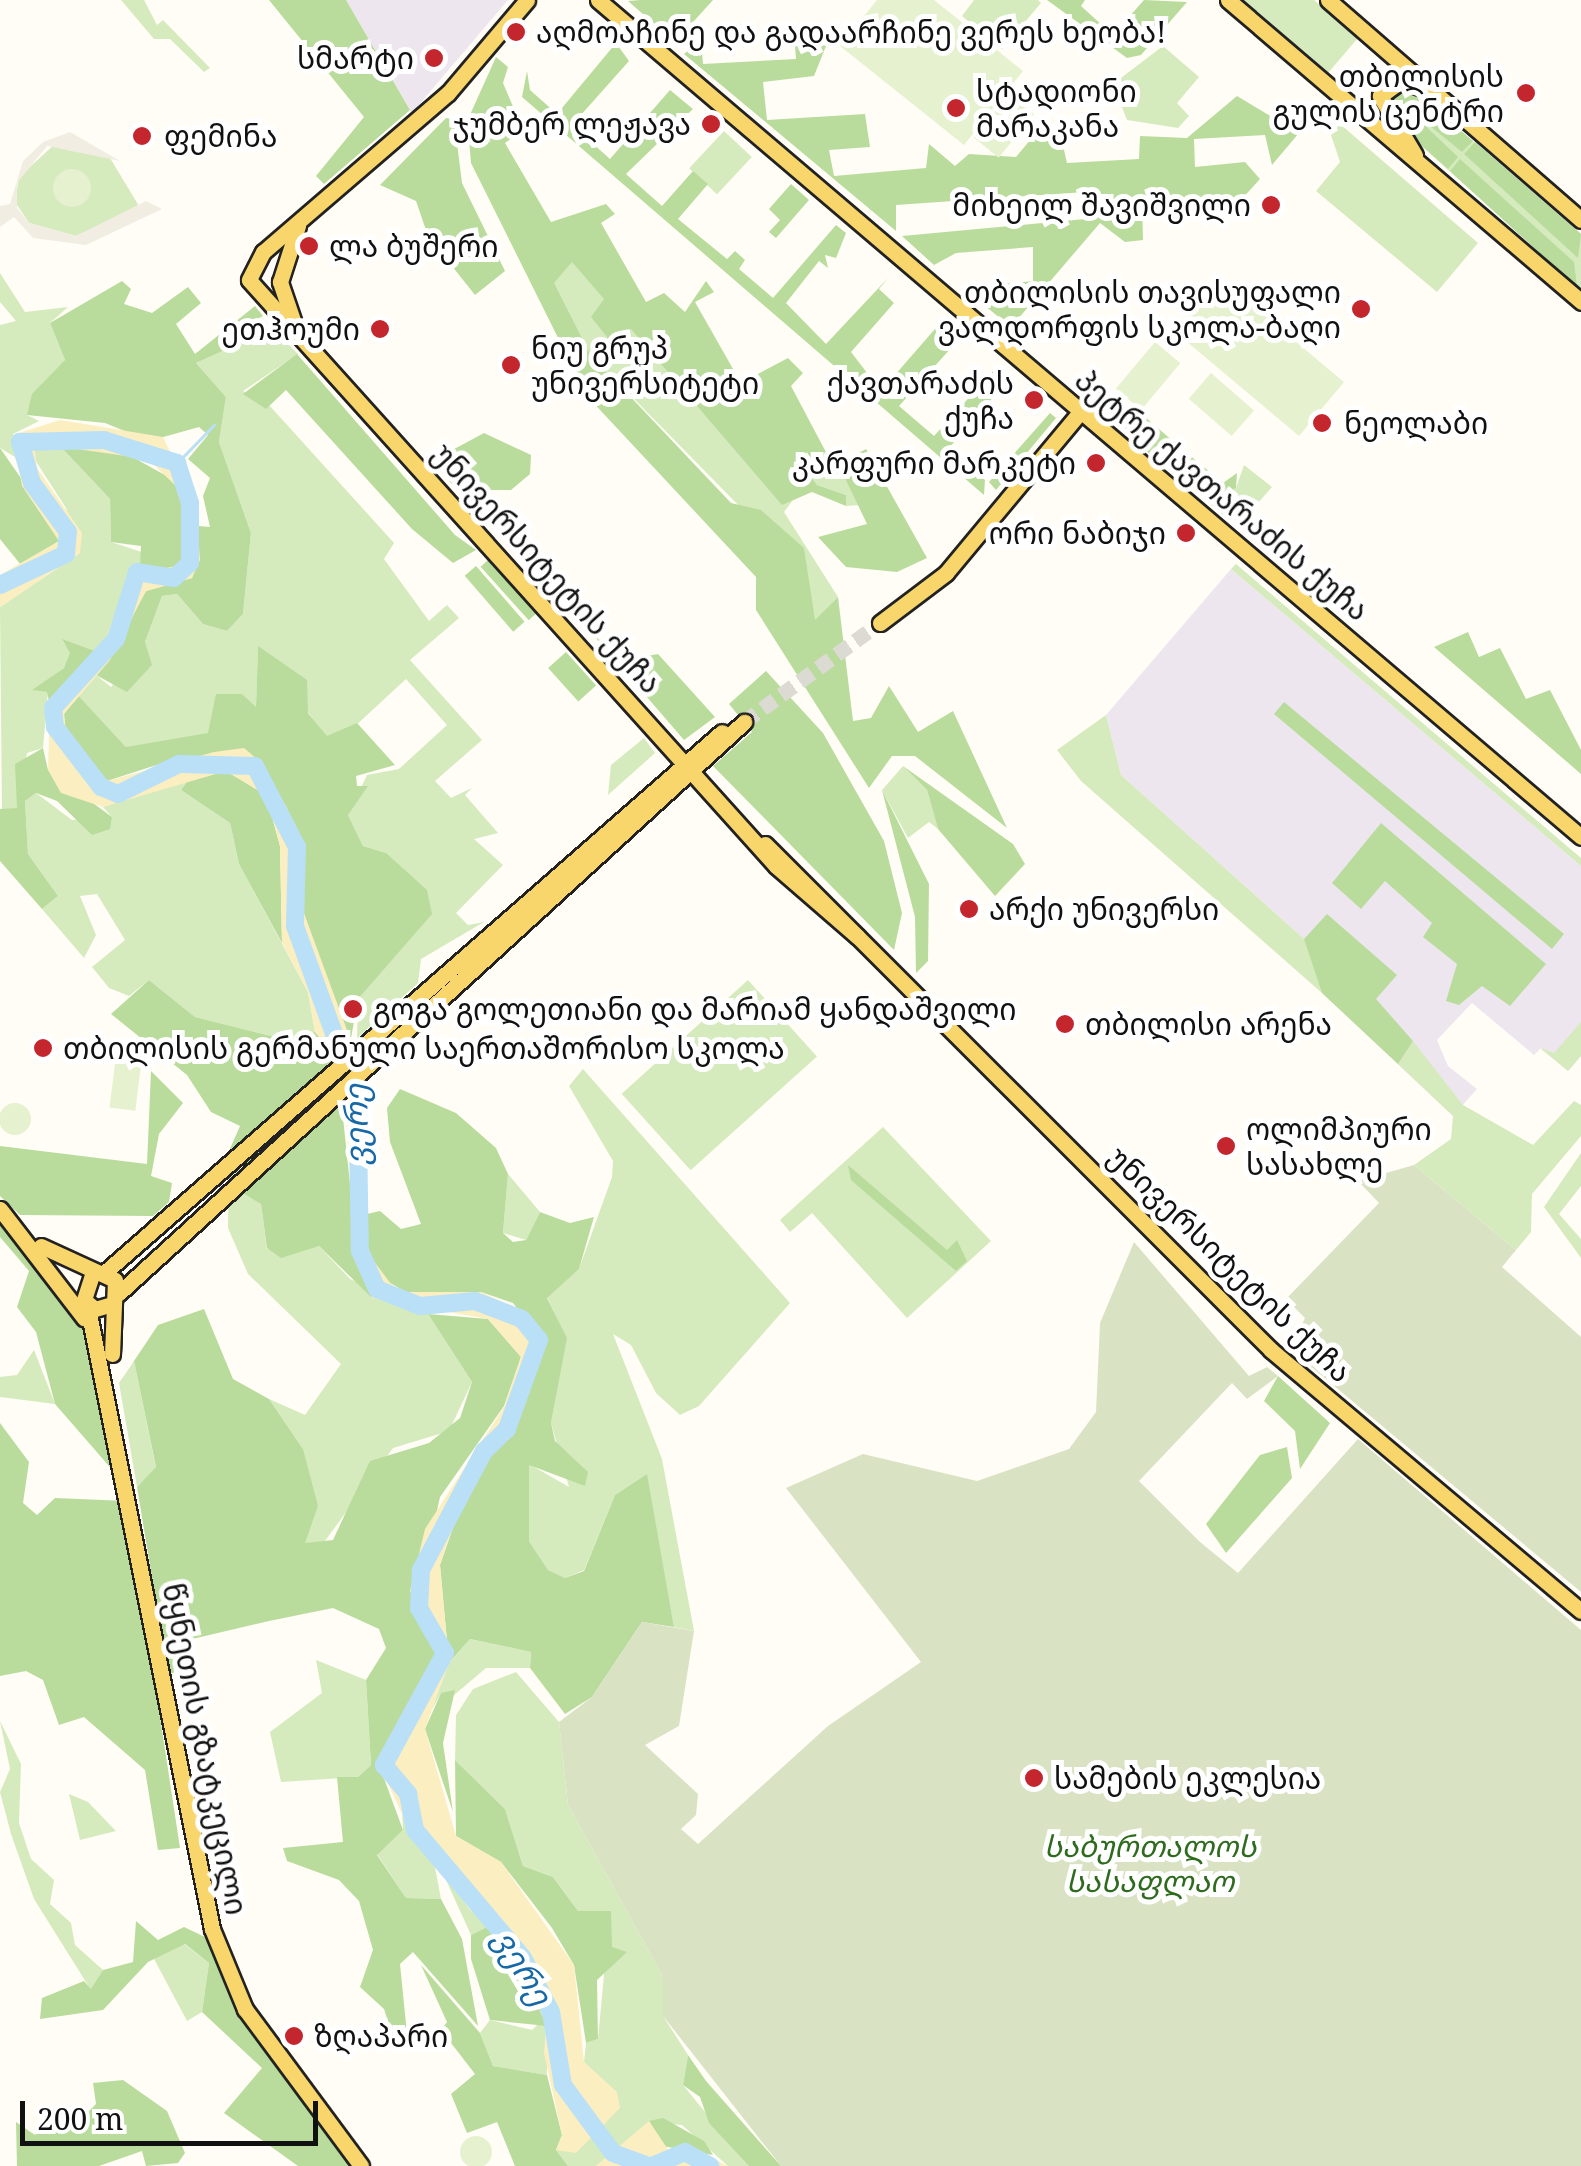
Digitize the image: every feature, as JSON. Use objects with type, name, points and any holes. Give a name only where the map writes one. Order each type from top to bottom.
[{"type":"main road","points":[[298,226],[280,277],[268,292],[252,287],[253,266],[298,226],[448,93],[527,0]]},
{"type":"main road","name":"პეტრე ქავთარაძის ქუჩა","points":[[598,0],[1581,837]]},
{"type":"main road","points":[[1228,0],[1581,302]]},
{"type":"main road","points":[[1328,0],[1581,220]]},
{"type":"main road","points":[[1421,166],[1380,96],[1402,80],[1440,94]]},
{"type":"main road","points":[[253,266],[271,262],[280,277]]},
{"type":"main road","name":"უნივერსიტეტის ქუჩა","points":[[280,277],[300,336]]},
{"type":"main road","name":"უნივერსიტეტის ქუჩა","points":[[252,287],[754,836],[1271,1350],[1581,1611]]},
{"type":"main road","points":[[880,623],[940,578],[1080,411]]},
{"type":"main road","points":[[108,1358],[116,1298],[146,1251],[687,764],[740,726]]},
{"type":"main road","points":[[0,1210],[84,1299],[108,1358]]},
{"type":"main road","points":[[49,1258],[94,1263],[146,1251]]},
{"type":"main road","points":[[84,1299],[98,1274],[146,1251]]},
{"type":"main road","points":[[108,1358],[146,1251]]},
{"type":"main road","points":[[49,1258],[98,1274],[116,1298]]},
{"type":"main road","points":[[49,1258],[108,1358]]},
{"type":"main road","points":[[84,1299],[116,1298]]},
{"type":"main road","name":"წყნეთის გზატკეცილი","points":[[108,1358],[109,1382],[212,1929],[246,2009],[362,2166]]},
{"type":"shaded area","points":[[346,0],[508,0],[412,113]]},
{"type":"shaded area","points":[[70,132],[120,161],[47,146],[17,183],[17,208],[29,223],[76,236],[146,201],[162,209],[86,245],[33,238],[14,217],[0,227],[0,206],[10,204],[23,161],[43,142]]},
{"type":"shaded area","points":[[1231,569],[1581,866],[1581,1056],[1568,1071],[1541,1048],[1534,1055],[1472,1003],[1437,1040],[1448,1066],[1477,1089],[1453,1116],[1322,993],[1313,947],[1121,775],[1106,715]]},
{"type":"green space","points":[[121,0],[144,0],[157,25],[163,20],[210,68],[204,72],[170,39],[154,39]]},
{"type":"green space","points":[[269,0],[346,0],[410,110],[324,184],[316,176],[364,117]]},
{"type":"green space","points":[[713,0],[675,42],[628,1]]},
{"type":"green space","name":"სტადიონი მარაკანა","points":[[877,0],[934,0],[1023,71],[964,145],[840,46]]},
{"type":"green space","points":[[974,0],[1041,3],[1002,49],[962,16]]},
{"type":"green space","points":[[1047,0],[1085,0],[1081,6],[1113,35],[1144,0],[1187,2],[1141,55],[1127,58]]},
{"type":"green space","points":[[1243,0],[1314,0],[1358,38],[1328,73]]},
{"type":"green space","points":[[710,33],[701,41],[703,64],[796,59],[794,33],[826,46],[814,76],[763,82],[767,120],[865,114],[870,147],[829,150],[834,176],[926,168],[929,144],[955,166],[969,154],[1016,157],[1041,127],[1060,133],[1067,163],[1139,159],[1140,136],[1187,138],[1237,96],[1299,133],[1272,165],[1265,135],[1194,139],[1195,167],[1245,162],[1260,179],[1219,224],[1216,197],[1142,202],[1143,240],[1125,242],[1100,223],[1011,327],[963,288],[1033,281],[1033,247],[956,253],[934,265],[902,236],[1085,219],[1085,192],[896,205],[896,231],[684,54]]},
{"type":"green space","points":[[616,43],[629,61],[572,125],[610,159],[670,90],[693,109],[626,174],[662,206],[693,171],[708,184],[678,219],[727,259],[735,251],[745,260],[739,269],[773,298],[836,225],[846,233],[836,258],[825,255],[828,268],[819,261],[786,303],[826,344],[888,278],[879,289],[894,303],[851,352],[881,391],[941,322],[960,338],[899,406],[934,436],[997,367],[1010,378],[948,449],[985,480],[984,495],[522,97],[527,71],[530,90],[557,114]]},
{"type":"green space","points":[[1163,46],[1199,77],[1177,103],[1189,116],[1178,128],[1127,120],[1113,84]]},
{"type":"green space","points":[[496,57],[508,67],[503,83],[523,130],[505,143],[551,222],[606,204],[615,214],[601,223],[646,302],[664,293],[685,312],[706,281],[714,292],[695,302],[741,383],[788,358],[803,373],[791,386],[837,473],[820,475],[807,452],[801,463],[817,485],[846,495],[846,506],[812,492],[782,505],[631,329],[611,342],[591,317],[604,299],[572,262],[554,283],[590,354],[731,503],[761,510],[804,548],[815,620],[838,597],[853,721],[871,718],[889,686],[918,732],[953,711],[1007,828],[915,756],[892,756],[869,788],[756,610],[756,577],[587,396],[471,163],[469,139],[491,142],[488,130],[469,131],[469,117]]},
{"type":"green space","points":[[1396,86],[1413,90],[1473,141],[1462,152],[1397,99],[1458,157],[1448,169],[1395,122],[1387,94]]},
{"type":"green space","points":[[1413,90],[1581,234],[1581,290],[1395,122],[1387,94]]},
{"type":"green space","points":[[1009,94],[1034,114],[999,158],[974,138]]},
{"type":"green space","points":[[446,118],[454,119],[462,183],[505,271],[475,295],[428,236],[416,201],[380,185]]},
{"type":"green space","points":[[473,119],[489,129],[549,235],[645,309],[783,465],[799,492],[784,512],[838,597],[815,621],[806,592],[746,513],[590,354],[479,152]]},
{"type":"green space","points":[[1340,124],[1478,243],[1437,292],[1316,191],[1340,162],[1331,135]]},
{"type":"green space","points":[[724,131],[752,157],[717,194],[689,168]]},
{"type":"green space","points":[[1475,142],[1581,234],[1578,258],[1464,154]]},
{"type":"green space","points":[[56,143],[110,158],[139,206],[76,236],[29,223],[15,202],[19,177]]},
{"type":"green space","points":[[1460,159],[1574,262],[1577,287],[1450,171]]},
{"type":"green space","points":[[72,169],[85,175],[91,188],[85,201],[72,207],[59,201],[53,188],[59,175]]},
{"type":"green space","points":[[791,184],[809,200],[776,238],[769,232],[780,220],[769,209]]},
{"type":"green space","points":[[0,273],[25,312],[68,307],[50,323],[65,360],[27,415],[39,421],[13,434],[15,457],[0,448],[0,325],[16,321],[0,302]]},
{"type":"green space","points":[[122,281],[131,289],[124,304],[152,313],[188,287],[201,303],[176,324],[195,354],[255,306],[263,316],[240,328],[236,345],[196,363],[226,397],[219,442],[251,533],[243,614],[227,631],[203,624],[177,594],[162,596],[145,642],[152,665],[127,692],[96,675],[146,591],[192,578],[199,526],[210,527],[203,496],[210,478],[188,459],[208,435],[199,427],[149,441],[105,423],[27,415],[32,394],[65,360],[50,323]]},
{"type":"green space","points":[[1210,289],[1231,307],[1241,296],[1344,382],[1299,436],[1174,331]]},
{"type":"green space","points":[[262,318],[298,354],[243,391],[269,405],[394,543],[384,559],[429,621],[447,605],[459,618],[410,660],[482,740],[435,781],[451,798],[472,788],[465,795],[498,833],[474,839],[503,865],[456,913],[468,925],[484,922],[421,959],[418,983],[357,1038],[358,999],[420,922],[386,853],[363,846],[348,815],[367,775],[399,769],[447,725],[406,679],[353,728],[327,737],[258,647],[256,708],[217,694],[209,733],[165,744],[126,747],[77,694],[96,675],[111,687],[145,642],[162,596],[177,594],[203,624],[227,631],[243,614],[251,533],[219,442],[226,397],[196,363],[236,345],[240,328]]},
{"type":"green space","points":[[1155,342],[1180,363],[1141,410],[1116,389]]},
{"type":"green space","points":[[297,354],[455,535],[476,550],[453,563],[412,529],[286,390],[266,409],[243,394]]},
{"type":"green space","points":[[1211,373],[1254,410],[1232,436],[1189,399]]},
{"type":"green space","points":[[1136,409],[1179,446],[1163,465],[1120,428]]},
{"type":"green space","points":[[1050,413],[1056,418],[996,490],[989,482]]},
{"type":"green space","points":[[484,433],[531,455],[530,474],[511,490],[457,490],[432,461]]},
{"type":"green space","points":[[34,443],[61,447],[110,499],[111,542],[148,554],[100,653],[63,641],[71,653],[64,668],[34,690],[48,692],[43,748],[27,753],[17,809],[2,811],[0,607],[80,553],[66,508],[28,449]]},
{"type":"green space","points":[[61,447],[116,448],[174,480],[186,516],[183,565],[174,573],[140,566],[141,546],[111,542],[110,499]]},
{"type":"green space","points":[[0,448],[57,530],[59,541],[21,565],[0,539]]},
{"type":"green space","points":[[866,449],[927,558],[897,572],[846,567],[818,537],[867,524],[844,476],[847,459]]},
{"type":"green space","points":[[806,452],[817,469],[837,473],[847,459],[861,505],[846,506],[846,495],[817,485],[801,463]]},
{"type":"green space","points":[[1187,453],[1223,483],[1237,473],[1236,488],[1210,504],[1172,471]]},
{"type":"green space","points":[[1244,465],[1272,487],[1237,527],[1210,504],[1236,488]]},
{"type":"green space","points":[[488,560],[536,614],[529,620],[481,567]]},
{"type":"green space","points":[[1236,564],[1581,858],[1581,866],[1231,569]]},
{"type":"green space","points":[[476,566],[525,622],[513,632],[465,576]]},
{"type":"green space","points":[[583,623],[620,661],[658,654],[715,717],[684,740]]},
{"type":"green space","points":[[1468,632],[1479,657],[1500,648],[1526,699],[1550,690],[1581,750],[1581,774],[1434,647]]},
{"type":"green space","points":[[62,639],[100,653],[50,706],[47,692],[32,690],[64,668],[70,653]]},
{"type":"green space","points":[[258,646],[307,680],[308,713],[327,736],[357,723],[395,765],[356,776],[357,786],[368,786],[348,815],[363,846],[386,853],[427,890],[432,914],[358,999],[350,1044],[302,908],[302,852],[258,760],[178,758],[107,781],[66,739],[64,714],[77,694],[126,747],[208,733],[216,694],[242,694],[256,707]]},
{"type":"green space","points":[[566,652],[596,685],[578,702],[548,668]]},
{"type":"green space","points":[[766,671],[823,733],[884,841],[902,913],[894,950],[713,766],[752,732],[729,704]]},
{"type":"green space","points":[[1284,702],[1564,934],[1552,949],[1274,714]]},
{"type":"green space","points":[[1106,715],[1121,775],[1313,947],[1322,993],[1081,781],[1057,750]]},
{"type":"green space","points":[[644,738],[655,753],[608,795],[611,765]]},
{"type":"green space","points":[[43,748],[48,770],[112,817],[110,829],[92,835],[57,801],[36,793],[25,801],[28,854],[58,896],[42,909],[0,861],[0,809],[17,808],[15,764]]},
{"type":"green space","points":[[903,766],[927,790],[938,829],[929,822],[908,838],[882,790]]},
{"type":"green space","points":[[903,766],[1013,844],[1025,864],[995,896],[938,829],[927,790]]},
{"type":"green space","points":[[226,771],[266,795],[280,846],[282,943],[239,864],[230,823],[181,790],[189,779]]},
{"type":"green space","points":[[189,779],[181,790],[230,823],[239,864],[308,992],[315,1032],[283,1039],[195,1017],[149,980],[129,996],[109,988],[92,967],[125,940],[97,894],[80,896],[96,935],[84,958],[42,909],[58,896],[28,854],[25,801],[36,793],[72,820],[112,817],[103,807]]},
{"type":"green space","points":[[882,790],[929,884],[928,961],[916,973],[915,917]]},
{"type":"green space","points":[[1381,823],[1546,964],[1510,1006],[1482,986],[1459,1005],[1446,1001],[1457,964],[1423,937],[1432,923],[1385,881],[1361,909],[1332,883]]},
{"type":"green space","points":[[1327,914],[1397,975],[1376,999],[1413,1041],[1398,1064],[1322,993],[1304,939]]},
{"type":"green space","points":[[149,980],[195,1017],[283,1039],[315,1032],[336,1051],[358,1260],[372,1298],[319,1246],[281,1258],[267,1248],[261,1204],[243,1193],[249,1175],[229,1151],[240,1126],[211,1112],[187,1075],[111,1014]]},
{"type":"green space","points":[[748,980],[817,1057],[691,1170],[622,1094]]},
{"type":"green space","points":[[1581,1022],[1581,1056],[1568,1071],[1540,1048],[1554,1053]]},
{"type":"green space","points":[[1413,1041],[1463,1105],[1533,1145],[1574,1101],[1581,1105],[1581,1136],[1532,1194],[1531,1232],[1516,1250],[1414,1165],[1451,1139],[1453,1116],[1398,1064]]},
{"type":"green space","points":[[116,1055],[142,1058],[135,1111],[110,1108]]},
{"type":"green space","points":[[583,1069],[790,1303],[699,1406],[680,1415],[656,1393],[631,1345],[613,1334],[662,1459],[694,1631],[674,1627],[646,1475],[615,1495],[584,1570],[565,1578],[548,1570],[529,1541],[529,1464],[569,1487],[551,1423],[566,1338],[547,1297],[579,1269],[612,1177],[613,1161],[569,1086]]},
{"type":"green space","points":[[151,1071],[183,1103],[159,1134],[151,1176],[172,1183],[169,1202],[153,1216],[20,1215],[0,1196],[0,1146],[147,1164]]},
{"type":"green space","points":[[400,1089],[456,1113],[496,1148],[508,1174],[503,1233],[513,1242],[526,1240],[540,1212],[570,1223],[594,1217],[579,1269],[547,1298],[567,1338],[551,1423],[555,1441],[588,1472],[585,1486],[529,1465],[529,1541],[548,1570],[565,1578],[584,1571],[615,1495],[647,1474],[674,1627],[642,1622],[592,1697],[565,1714],[530,1668],[531,1652],[470,1639],[449,1663],[440,1565],[464,1496],[529,1393],[544,1343],[513,1303],[481,1292],[417,1298],[381,1278],[367,1251],[367,1214],[380,1211],[401,1229],[421,1224],[390,1142],[387,1108]]},
{"type":"green space","points":[[15,1103],[26,1108],[31,1119],[26,1130],[15,1135],[4,1130],[-1,1119],[4,1108]]},
{"type":"green space","points":[[883,1127],[991,1241],[907,1318],[812,1213],[790,1232],[780,1220]]},
{"type":"green space","points":[[229,1151],[261,1204],[267,1249],[319,1246],[350,1279],[428,1314],[472,1382],[449,1431],[393,1448],[322,1545],[305,1543],[303,1449],[269,1399],[305,1415],[341,1364],[248,1274],[228,1228]]},
{"type":"green space","points":[[1581,1153],[1581,1186],[1559,1214],[1581,1239],[1581,1258],[1544,1207]]},
{"type":"green space","points":[[848,1165],[947,1250],[957,1240],[967,1261],[956,1271],[851,1180]]},
{"type":"green space","points":[[1414,1165],[1516,1250],[1502,1267],[1581,1337],[1581,1592],[1290,1349],[1305,1318],[1286,1299],[1379,1203],[1358,1181]]},
{"type":"green space","points":[[508,1174],[540,1212],[526,1240],[503,1233]]},
{"type":"green space","points":[[0,1217],[82,1326],[122,1481],[55,1404],[36,1332],[17,1307],[29,1271],[0,1237]]},
{"type":"green space","name":"საბურთალოს სასაფლაო","points":[[1134,1242],[1249,1376],[1267,1367],[1278,1376],[1247,1399],[1232,1383],[1139,1481],[1200,1542],[1238,1573],[1358,1439],[1581,1630],[1581,2166],[781,2166],[663,2016],[663,1977],[568,1805],[559,1722],[592,1697],[642,1622],[694,1631],[679,1726],[645,1745],[698,1794],[696,1815],[681,1829],[698,1844],[828,1726],[921,1662],[786,1488],[863,1454],[977,1481],[1069,1449],[1096,1412],[1100,1323]]},
{"type":"green space","points":[[204,1309],[233,1379],[269,1399],[303,1449],[318,1506],[305,1543],[333,1540],[370,1461],[429,1443],[460,1418],[472,1382],[428,1314],[488,1319],[521,1357],[504,1406],[440,1497],[416,1607],[438,1655],[378,1762],[403,1830],[377,1855],[406,1898],[441,1899],[462,1939],[478,2026],[413,1952],[400,1964],[407,2034],[395,2043],[384,2009],[360,1987],[373,1950],[359,1901],[339,1880],[287,1861],[283,1848],[343,1842],[337,1777],[358,1777],[371,1765],[366,1680],[386,1648],[379,1629],[333,1608],[269,1621],[188,1640],[188,1669],[168,1674],[137,1487],[156,1467],[134,1361],[158,1325]]},
{"type":"green space","points":[[34,1350],[55,1404],[0,1397],[0,1377],[17,1375]]},
{"type":"green space","points":[[134,1361],[156,1468],[137,1487],[119,1383]]},
{"type":"green space","points":[[1278,1376],[1330,1423],[1300,1469],[1295,1431],[1264,1401]]},
{"type":"green space","points":[[0,1423],[29,1462],[23,1503],[37,1515],[55,1498],[127,1501],[180,1848],[158,1850],[145,1770],[84,1717],[59,1725],[43,1680],[26,1671],[0,1676]]},
{"type":"green space","points":[[1287,1447],[1292,1478],[1226,1553],[1206,1524],[1260,1455]]},
{"type":"green space","points":[[470,1639],[531,1652],[530,1668],[486,1668],[453,1696],[441,1693],[430,1713],[446,1667]]},
{"type":"green space","points":[[316,1660],[366,1680],[371,1765],[358,1777],[281,1782],[270,1732],[322,1693]]},
{"type":"green space","points":[[516,1672],[559,1722],[568,1805],[663,1977],[663,2016],[688,2055],[683,2085],[749,2166],[728,2166],[682,2125],[649,2122],[596,2166],[568,2166],[556,2150],[571,2150],[617,2104],[584,2062],[586,2043],[598,2039],[610,1911],[578,1911],[553,1877],[523,1866],[505,1809],[455,1760],[456,1715],[473,1689]]},
{"type":"green space","points":[[455,1690],[443,1743],[453,1812],[425,1729],[441,1693]]},
{"type":"green space","points":[[0,1721],[21,1764],[19,1823],[31,1859],[54,1880],[50,1904],[71,1923],[75,1945],[103,1970],[91,1990],[34,1899],[11,1834],[0,1792],[10,1769]]},
{"type":"green space","points":[[455,1760],[505,1809],[523,1866],[553,1877],[578,1911],[611,1911],[612,1947],[627,1952],[597,1980],[598,2039],[586,2043],[574,1965],[552,1928],[501,1862],[456,1836]]},
{"type":"green space","points":[[69,1794],[88,1802],[116,1831],[80,1840]]},
{"type":"green space","points":[[402,1810],[434,1862],[441,1899],[406,1898],[377,1854],[403,1830]]},
{"type":"green space","points":[[441,1869],[470,1910],[508,1940],[487,1927],[471,1935]]},
{"type":"green space","points":[[136,1921],[158,1940],[184,1927],[205,1937],[263,2046],[356,2166],[298,2166],[224,2113],[262,2068],[202,2012],[209,1963],[185,1944],[148,1962],[103,2010],[40,2019],[42,1998],[84,1981],[91,1989],[103,1970],[133,1962]]},
{"type":"green space","points":[[487,1927],[508,1940],[547,2026],[490,2020],[471,1959],[471,1935]]},
{"type":"green space","points":[[169,1944],[184,1944],[209,1963],[202,2012],[187,2021],[153,1957]]},
{"type":"green space","points":[[421,1965],[480,2033],[493,2066],[547,2075],[562,2135],[556,2150],[568,2166],[515,2166],[497,2122],[467,2133],[451,2094],[475,2074],[441,2030],[447,2022]]},
{"type":"green space","points":[[547,2015],[547,2075],[493,2066],[480,2033],[490,2020],[532,2030]]},
{"type":"green space","points":[[688,2055],[781,2166],[749,2166],[709,2123],[700,2097],[683,2085]]},
{"type":"green space","points":[[123,2080],[167,2111],[185,2153],[178,2163],[146,2166],[142,2151],[99,2166],[17,2166],[16,2122],[35,2135],[50,2117],[75,2125],[96,2104],[93,2083]]},
{"type":"green space","points":[[663,2118],[704,2141],[713,2155],[662,2146],[649,2121]]},
{"type":"green space","points":[[476,2136],[487,2141],[492,2152],[487,2163],[476,2168],[465,2163],[460,2152],[465,2141]]},
{"type":"sand","points":[[60,420],[163,437],[196,507],[200,560],[192,578],[146,591],[110,660],[64,714],[67,739],[107,781],[214,752],[244,748],[258,760],[287,808],[302,852],[302,908],[361,1068],[357,1149],[367,1252],[397,1292],[481,1292],[525,1313],[544,1343],[529,1393],[464,1496],[440,1565],[449,1663],[425,1729],[456,1836],[501,1862],[574,1965],[584,2062],[617,2092],[620,2108],[576,2153],[556,2150],[562,2135],[544,2053],[547,2015],[508,1940],[470,1910],[410,1831],[378,1762],[438,1655],[410,1591],[425,1529],[504,1407],[521,1357],[488,1319],[372,1298],[358,1260],[341,1064],[315,1032],[308,992],[282,943],[280,846],[266,795],[226,771],[103,807],[61,793],[48,770],[50,706],[100,653],[131,574],[183,565],[186,516],[182,492],[148,459],[34,443],[37,468],[82,533],[80,553],[0,607],[0,575],[59,541],[22,486],[13,435]]},
{"type":"sand","points":[[649,2121],[669,2151],[687,2146],[728,2166],[596,2166]]},
{"type":"waterway","points":[[177,463],[214,425]]},
{"type":"waterway","name":"ვერე","points":[[0,585],[66,554],[68,532],[32,483],[20,442],[104,440],[177,463],[190,503],[190,563],[174,578],[137,572],[116,639],[53,708],[55,727],[101,787],[118,794],[179,764],[255,766],[297,847],[295,926],[338,1045],[357,1070],[360,1251],[377,1289],[420,1306],[475,1301],[522,1319],[539,1340],[507,1429],[484,1451],[421,1570],[419,1608],[445,1653],[384,1765],[408,1794],[415,1830],[523,1958],[551,2012],[563,2085],[613,2153],[648,2166]]},
{"type":"waterway","name":"ვერე","points":[[652,2166],[685,2152],[710,2166]]},
{"type":"tunnel","points":[[744,722],[880,623]]},
{"type":"place","name":"აღმოაჩინე და გადაარჩინე ვერეს ხეობა!","points":[[516,32]]},
{"type":"place","name":"სმარტი","points":[[434,58]]},
{"type":"place","name":"თბილისის გულის ცენტრი","points":[[1526,93]]},
{"type":"place","name":"სტადიონი მარაკანა","points":[[956,108]]},
{"type":"place","name":"ჯუმბერ ლეჟავა","points":[[711,124]]},
{"type":"place","name":"ფემინა","points":[[142,136]]},
{"type":"place","name":"მიხეილ შავიშვილი","points":[[1271,205]]},
{"type":"place","name":"ლა ბუშერი","points":[[309,246]]},
{"type":"place","name":"თბილისის თავისუფალი ვალდორფის სკოლა-ბაღი","points":[[1361,309]]},
{"type":"place","name":"ეთჰოუმი","points":[[380,329]]},
{"type":"place","name":"ნიუ გრუპ უნივერსიტეტი","points":[[511,365]]},
{"type":"place","name":"ქავთარაძის ქუჩა","points":[[1034,400]]},
{"type":"place","name":"ნეოლაბი","points":[[1322,423]]},
{"type":"place","name":"კარფური მარკეტი","points":[[1096,463]]},
{"type":"place","name":"ორი ნაბიჯი","points":[[1186,533]]},
{"type":"place","name":"არქი უნივერსი","points":[[969,909]]},
{"type":"place","name":"გოგა გოლეთიანი და მარიამ ყანდაშვილი","points":[[353,1009]]},
{"type":"place","name":"თბილისი არენა","points":[[1065,1024]]},
{"type":"place","name":"თბილისის გერმანული საერთაშორისო სკოლა","points":[[43,1048]]},
{"type":"place","name":"ოლიმპიური სასახლე","points":[[1226,1146]]},
{"type":"place","name":"სამების ეკლესია","points":[[1034,1778]]},
{"type":"place","name":"ზღაპარი","points":[[294,2036]]}]
